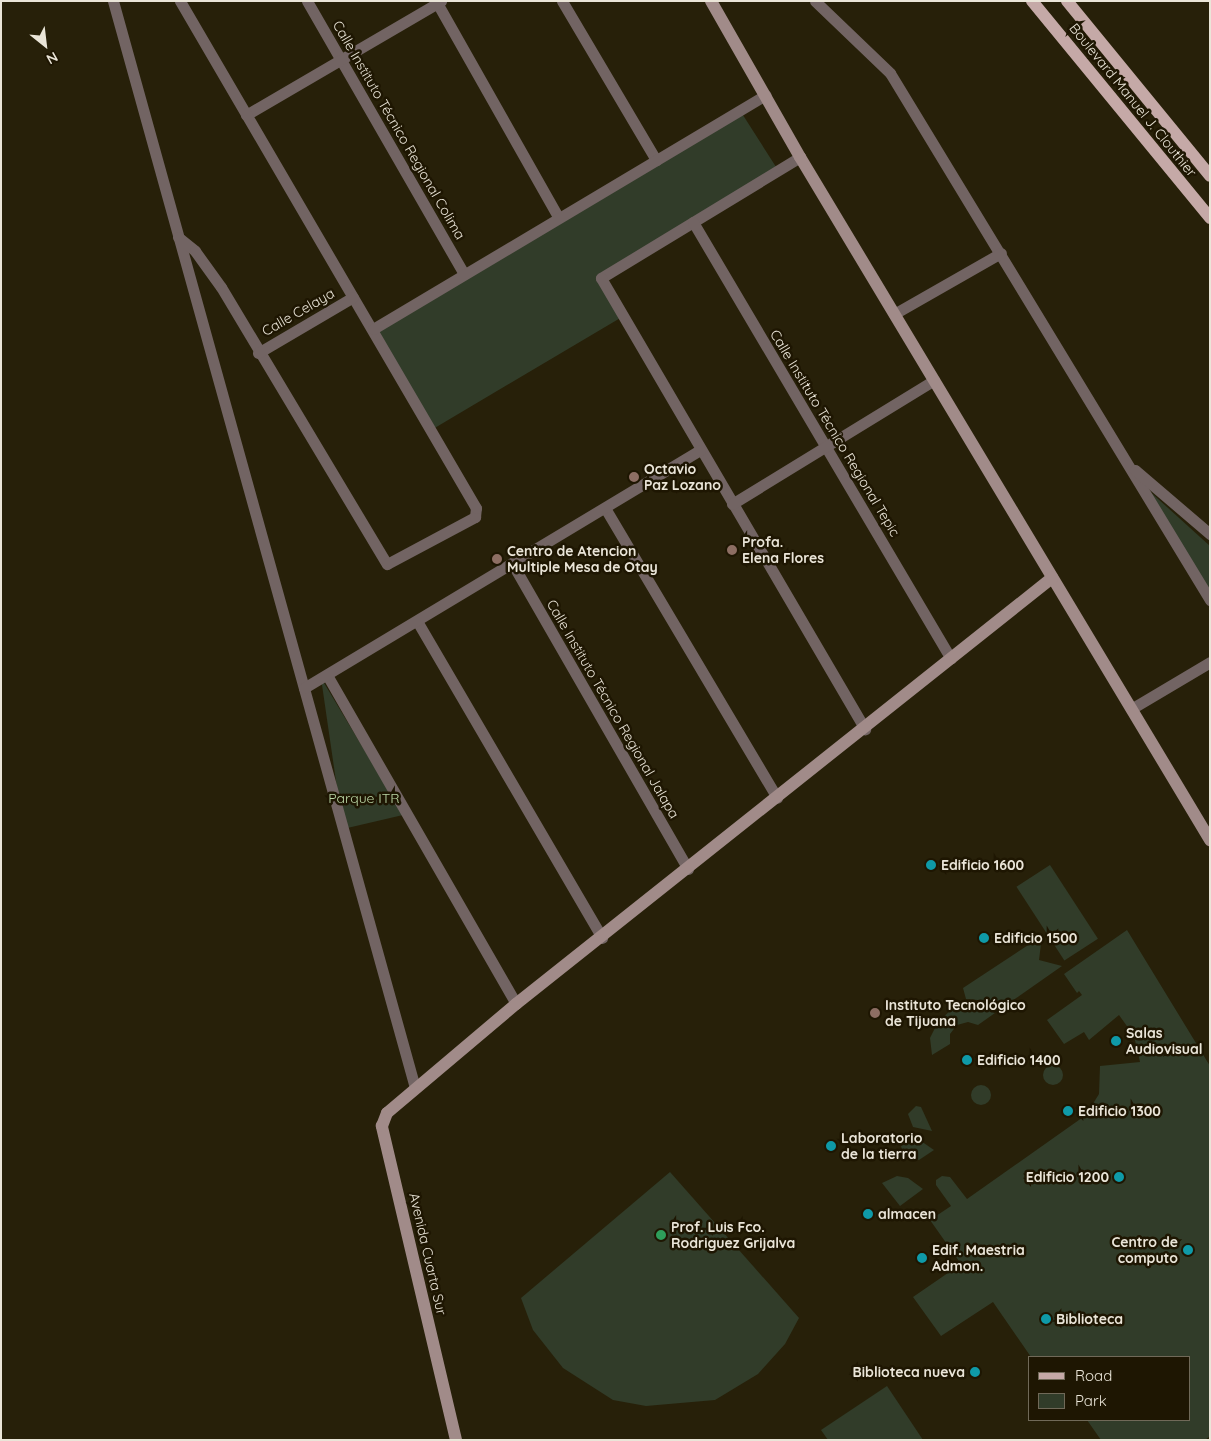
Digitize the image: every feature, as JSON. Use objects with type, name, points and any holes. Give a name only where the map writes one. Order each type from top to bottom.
[{"type":"main road","name":"Boulevard Manuel J. Clouthier","points":[[1032,1],[1210,218]]},
{"type":"main road","name":"Boulevard Manuel J. Clouthier","points":[[1068,1],[1210,176]]},
{"type":"street","points":[[113,1],[415,1088]]},
{"type":"street","points":[[178,237],[212,273],[258,353],[390,565],[475,517],[476,508],[180,1]]},
{"type":"street","name":"Calle Instituto Técnico Regional Colima","points":[[307,1],[464,274]]},
{"type":"street","points":[[562,1],[656,160]]},
{"type":"street","points":[[711,1],[800,157],[1210,840]]},
{"type":"street","points":[[814,1],[890,73],[1210,600]]},
{"type":"street","points":[[246,115],[438,2],[558,217]]},
{"type":"street","points":[[373,329],[765,95]]},
{"type":"street","points":[[800,157],[601,277],[700,450],[798,610],[865,729]]},
{"type":"street","name":"Calle Instituto Técnico Regional Tepic","points":[[693,222],[951,659]]},
{"type":"street","points":[[894,314],[1001,254]]},
{"type":"street","name":"Calle Celaya","points":[[258,353],[353,297]]},
{"type":"street","points":[[732,504],[934,380]]},
{"type":"street","points":[[304,688],[700,450]]},
{"type":"street","points":[[1126,462],[1210,534]]},
{"type":"street","points":[[605,508],[777,798]]},
{"type":"street","name":"Calle Instituto Técnico Regional Jalapa","points":[[512,564],[688,869]]},
{"type":"street","name":"Avenida Cuarta Sur","points":[[456,1440],[382,1126],[387,1112],[516,1004],[865,729],[1052,578]]},
{"type":"street","points":[[417,620],[602,938]]},
{"type":"street","points":[[1131,709],[1210,662]]},
{"type":"street","points":[[327,675],[516,1004]]},
{"type":"green space","points":[[741,112],[778,170],[598,276],[622,317],[433,429],[374,329]]},
{"type":"green space","points":[[1146,488],[1210,546],[1210,592]]},
{"type":"green space","name":"Parque ITR","points":[[321,678],[362,746],[403,815],[343,829]]},
{"type":"green space","points":[[1050,865],[1098,939],[1064,961],[1016,887]]},
{"type":"green space","points":[[1127,930],[1210,1066],[1210,1436],[1205,1440],[1101,1440],[1088,1421],[1191,1421],[1191,1356],[1030,1356],[993,1302],[941,1336],[913,1297],[961,1264],[930,1220],[951,1206],[936,1185],[936,1180],[942,1176],[950,1177],[967,1199],[1086,1115],[1099,1094],[1100,1066],[1140,1062],[1134,1036],[1119,1015],[1089,1040],[1084,1032],[1064,1044],[1047,1020],[1082,995],[1079,991],[1077,993],[1064,974]]},
{"type":"green space","points":[[1042,936],[1039,960],[1062,966],[1002,1008],[989,1001],[966,999],[963,988]]},
{"type":"green space","points":[[974,1004],[995,1013],[978,1025],[968,1022],[957,1025],[950,1034],[950,1044],[932,1055],[930,1038],[938,1022],[952,1009]]},
{"type":"green space","points":[[1053,1065],[1060,1068],[1063,1075],[1060,1082],[1053,1085],[1046,1082],[1043,1075],[1046,1068]]},
{"type":"green space","points":[[981,1085],[988,1088],[991,1095],[988,1102],[981,1105],[974,1102],[971,1095],[974,1088]]},
{"type":"green space","points":[[916,1106],[921,1107],[932,1131],[913,1127],[908,1114]]},
{"type":"green space","points":[[918,1139],[934,1150],[919,1160],[904,1157],[901,1146]]},
{"type":"green space","name":"Prof. Luis Fco. Rodriguez Grijalva","points":[[670,1172],[799,1318],[785,1344],[758,1374],[715,1400],[646,1406],[613,1400],[563,1368],[533,1330],[521,1298]]},
{"type":"green space","points":[[897,1176],[908,1178],[923,1189],[900,1206],[882,1183]]},
{"type":"green space","points":[[887,1386],[923,1440],[828,1440],[821,1430]]},
{"type":"place","name":"Octavio Paz Lozano","points":[[634,477]]},
{"type":"place","name":"Profa. Elena Flores","points":[[732,550]]},
{"type":"place","name":"Centro de Atencion Multiple Mesa de Otay","points":[[497,559]]},
{"type":"place","name":"Edificio 1600","points":[[931,865]]},
{"type":"place","name":"Edificio 1500","points":[[984,938]]},
{"type":"place","name":"Instituto Tecnológico de Tijuana","points":[[875,1013]]},
{"type":"place","name":"Salas Audiovisual","points":[[1116,1041]]},
{"type":"place","name":"Edificio 1400","points":[[967,1060]]},
{"type":"place","name":"Edificio 1300","points":[[1068,1111]]},
{"type":"place","name":"Laboratorio de la tierra","points":[[831,1146]]},
{"type":"place","name":"Edificio 1200","points":[[1119,1177]]},
{"type":"place","name":"almacen","points":[[868,1214]]},
{"type":"place","name":"Prof. Luis Fco. Rodriguez Grijalva","points":[[661,1235]]},
{"type":"place","name":"Centro de computo","points":[[1188,1250]]},
{"type":"place","name":"Edif. Maestria Admon.","points":[[922,1258]]},
{"type":"place","name":"Biblioteca","points":[[1046,1319]]},
{"type":"place","name":"Biblioteca nueva","points":[[975,1372]]}]
